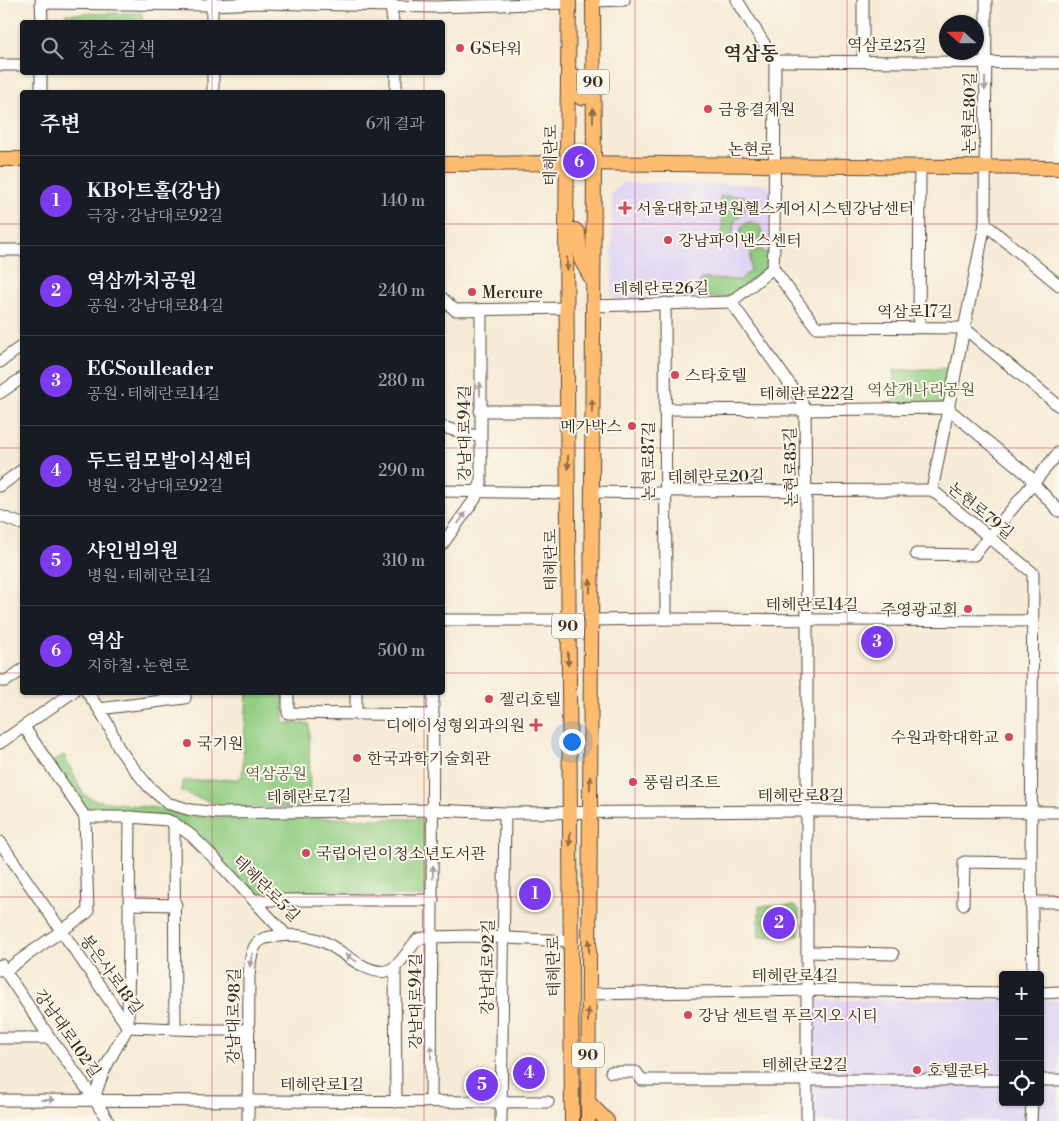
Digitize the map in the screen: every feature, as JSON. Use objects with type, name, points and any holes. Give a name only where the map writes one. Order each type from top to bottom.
[{"type":"main road","name":"90","points":[[579,1120],[588,1102],[594,164],[593,1]]},
{"type":"main road","name":"테헤란로","points":[[568,2],[566,230],[570,941],[572,1089],[579,1120]]},
{"type":"main road","points":[[568,39],[573,45],[575,54],[575,86],[578,94],[581,98],[585,98],[593,89]]},
{"type":"main road","points":[[0,159],[20,159]]},
{"type":"main road","name":"논현로","points":[[445,164],[567,163],[1059,168]]},
{"type":"main road","points":[[566,230],[575,230],[578,233],[580,260],[592,280]]},
{"type":"main road","points":[[588,1102],[607,1121]]},
{"type":"street","points":[[593,1],[624,0]]},
{"type":"street","points":[[731,302],[773,268],[775,61],[737,0]]},
{"type":"street","points":[[863,0],[863,61]]},
{"type":"street","name":"논현로80길","points":[[984,167],[986,0]]},
{"type":"street","points":[[42,20],[42,2],[303,2],[468,6],[568,2]]},
{"type":"street","points":[[212,2],[212,20]]},
{"type":"street","points":[[391,3],[393,20]]},
{"type":"street","name":"역삼로25길","points":[[775,61],[1059,63]]},
{"type":"street","points":[[0,65],[20,65]]},
{"type":"street","points":[[41,75],[41,90]]},
{"type":"street","points":[[214,75],[214,90]]},
{"type":"street","points":[[396,75],[396,90]]},
{"type":"street","points":[[919,327],[920,166]]},
{"type":"street","name":"논현로79길","points":[[984,167],[985,224],[932,490],[1033,573],[1032,971]]},
{"type":"street","points":[[985,224],[1059,285]]},
{"type":"street","points":[[0,250],[20,250]]},
{"type":"street","name":"역삼로17길","points":[[773,268],[816,327],[964,328],[1059,406]]},
{"type":"street","points":[[445,301],[455,310],[567,308]]},
{"type":"street","name":"테헤란로26길","points":[[592,306],[731,302]]},
{"type":"street","name":"논현로85길","points":[[731,302],[801,400],[805,410],[808,620],[807,1121]]},
{"type":"street","name":"논현로87길","points":[[665,303],[666,619]]},
{"type":"street","name":"강남대로94길","points":[[445,541],[479,490],[481,310]]},
{"type":"street","points":[[0,362],[20,347]]},
{"type":"street","points":[[0,393],[20,379]]},
{"type":"street","points":[[947,408],[1029,476],[1033,483],[1059,511]]},
{"type":"street","name":"테헤란로22길","points":[[664,409],[947,408]]},
{"type":"street","points":[[480,411],[568,412]]},
{"type":"street","points":[[445,428],[480,437]]},
{"type":"street","points":[[916,554],[974,555],[1059,452]]},
{"type":"street","points":[[0,486],[20,471]]},
{"type":"street","points":[[445,490],[568,493]]},
{"type":"street","name":"테헤란로20길","points":[[591,492],[932,490]]},
{"type":"street","points":[[0,516],[20,523]]},
{"type":"street","points":[[445,620],[568,620]]},
{"type":"street","name":"테헤란로14길","points":[[590,620],[1033,621]]},
{"type":"street","points":[[0,681],[6,681],[20,671]]},
{"type":"street","points":[[0,744],[70,695]]},
{"type":"street","name":"테헤란로7길","points":[[89,695],[109,726],[118,747],[148,786],[167,803],[191,810],[218,813],[434,810],[569,813]]},
{"type":"street","points":[[98,709],[185,698],[185,695]]},
{"type":"street","points":[[288,695],[288,712],[433,715]]},
{"type":"street","points":[[356,695],[356,714]]},
{"type":"street","name":"강남대로94길","points":[[431,1101],[434,810],[433,695]]},
{"type":"street","points":[[1,968],[9,968],[88,912],[85,817],[24,727]]},
{"type":"street","name":"테헤란로8길","points":[[569,813],[808,811],[1059,812]]},
{"type":"street","name":"강남대로92길","points":[[501,1121],[505,813]]},
{"type":"street","name":"테헤란로5길","points":[[85,817],[130,817],[167,820],[192,836],[286,935],[307,937],[323,942],[369,969],[385,971],[395,967]]},
{"type":"street","points":[[95,1100],[96,1090],[114,1051],[128,1027],[130,817]]},
{"type":"street","points":[[174,824],[176,904],[175,1029]]},
{"type":"street","name":"봉은사로18길","points":[[0,842],[128,1027],[249,1030]]},
{"type":"street","points":[[963,904],[964,862],[1031,863]]},
{"type":"street","points":[[254,900],[433,900]]},
{"type":"street","points":[[1032,902],[1059,902]]},
{"type":"street","points":[[129,904],[176,904]]},
{"type":"street","name":"강남대로98길","points":[[248,1121],[249,977],[251,955],[257,943],[262,939],[286,935]]},
{"type":"street","points":[[396,1102],[395,967],[418,939],[469,936],[570,941]]},
{"type":"street","points":[[807,952],[892,954]]},
{"type":"street","name":"강남대로102길","points":[[1,968],[108,1121]]},
{"type":"street","name":"테헤란로4길","points":[[588,994],[807,990],[999,993]]},
{"type":"street","points":[[1044,993],[1059,992]]},
{"type":"street","points":[[0,1038],[50,1038]]},
{"type":"street","name":"테헤란로2길","points":[[611,1072],[636,1072],[642,1080],[999,1080]]},
{"type":"street","points":[[1044,1080],[1059,1080]]},
{"type":"street","name":"테헤란로1길","points":[[0,1100],[548,1102]]},
{"type":"street","points":[[1031,1121],[1032,1106]]},
{"type":"shaded area","points":[[622,183],[765,184],[770,189],[769,268],[732,299],[619,302],[612,296],[612,193]]},
{"type":"shaded area","points":[[812,1000],[999,1000],[999,1106],[1044,1106],[1044,1000],[1059,1000],[1059,1121],[813,1121]]},
{"type":"green space","points":[[142,13],[142,20],[66,20],[66,14]]},
{"type":"green space","points":[[720,196],[745,196],[744,213],[735,220],[731,241],[722,241],[722,216],[728,215],[728,206],[726,204],[720,205]]},
{"type":"green space","points":[[751,222],[759,225],[762,233],[759,241],[751,244],[743,241],[740,233],[743,225]]},
{"type":"green space","points":[[754,250],[762,250],[767,253],[767,266],[730,297],[703,298],[700,295],[700,279],[740,280],[750,271],[751,253]]},
{"type":"green space","name":"역삼개나리공원","points":[[952,368],[945,408],[894,407],[894,370]]},
{"type":"green space","name":"역삼공원","points":[[247,695],[284,695],[284,723],[309,724],[310,808],[225,807],[182,792],[182,781],[237,779],[242,777]]},
{"type":"green space","points":[[64,755],[83,794],[94,800],[162,809],[190,817],[427,819],[427,896],[253,896],[167,816],[87,814],[51,762]]},
{"type":"green space","points":[[759,906],[794,906],[799,910],[799,936],[759,937]]},
{"type":"place","name":"GS타워","points":[[460,48]]},
{"type":"place","name":"금융결제원","points":[[708,109]]},
{"type":"place","name":"역삼","points":[[579,162]]},
{"type":"place","name":"서울대학교병원헬스케어시스템강남센터","points":[[625,208]]},
{"type":"place","name":"강남파이낸스센터","points":[[668,240]]},
{"type":"place","name":"Mercure","points":[[472,292]]},
{"type":"place","name":"스타호텔","points":[[675,375]]},
{"type":"place","name":"메가박스","points":[[632,426]]},
{"type":"place","name":"주영광교회","points":[[968,609]]},
{"type":"place","name":"EGSoulleader","points":[[877,642]]},
{"type":"place","name":"젤리호텔","points":[[489,699]]},
{"type":"place","name":"디에이성형외과의원","points":[[536,725]]},
{"type":"place","name":"수원과학대학교","points":[[1009,737]]},
{"type":"place","name":"국기원","points":[[187,743]]},
{"type":"place","name":"한국과학기술회관","points":[[357,758]]},
{"type":"place","name":"풍림리조트","points":[[633,782]]},
{"type":"place","name":"국립어린이청소년도서관","points":[[306,853]]},
{"type":"place","name":"KB아트홀(강남)","points":[[535,894]]},
{"type":"place","name":"역삼까치공원","points":[[779,923]]},
{"type":"place","name":"강남 센트럴 푸르지오 시티","points":[[688,1015]]},
{"type":"place","name":"호텔쿤타","points":[[917,1070]]},
{"type":"place","name":"두드림모발이식센터","points":[[529,1073]]},
{"type":"place","name":"샤인빔의원","points":[[482,1085]]},
{"type":"district","name":"역삼동","points":[[751,53]]}]
